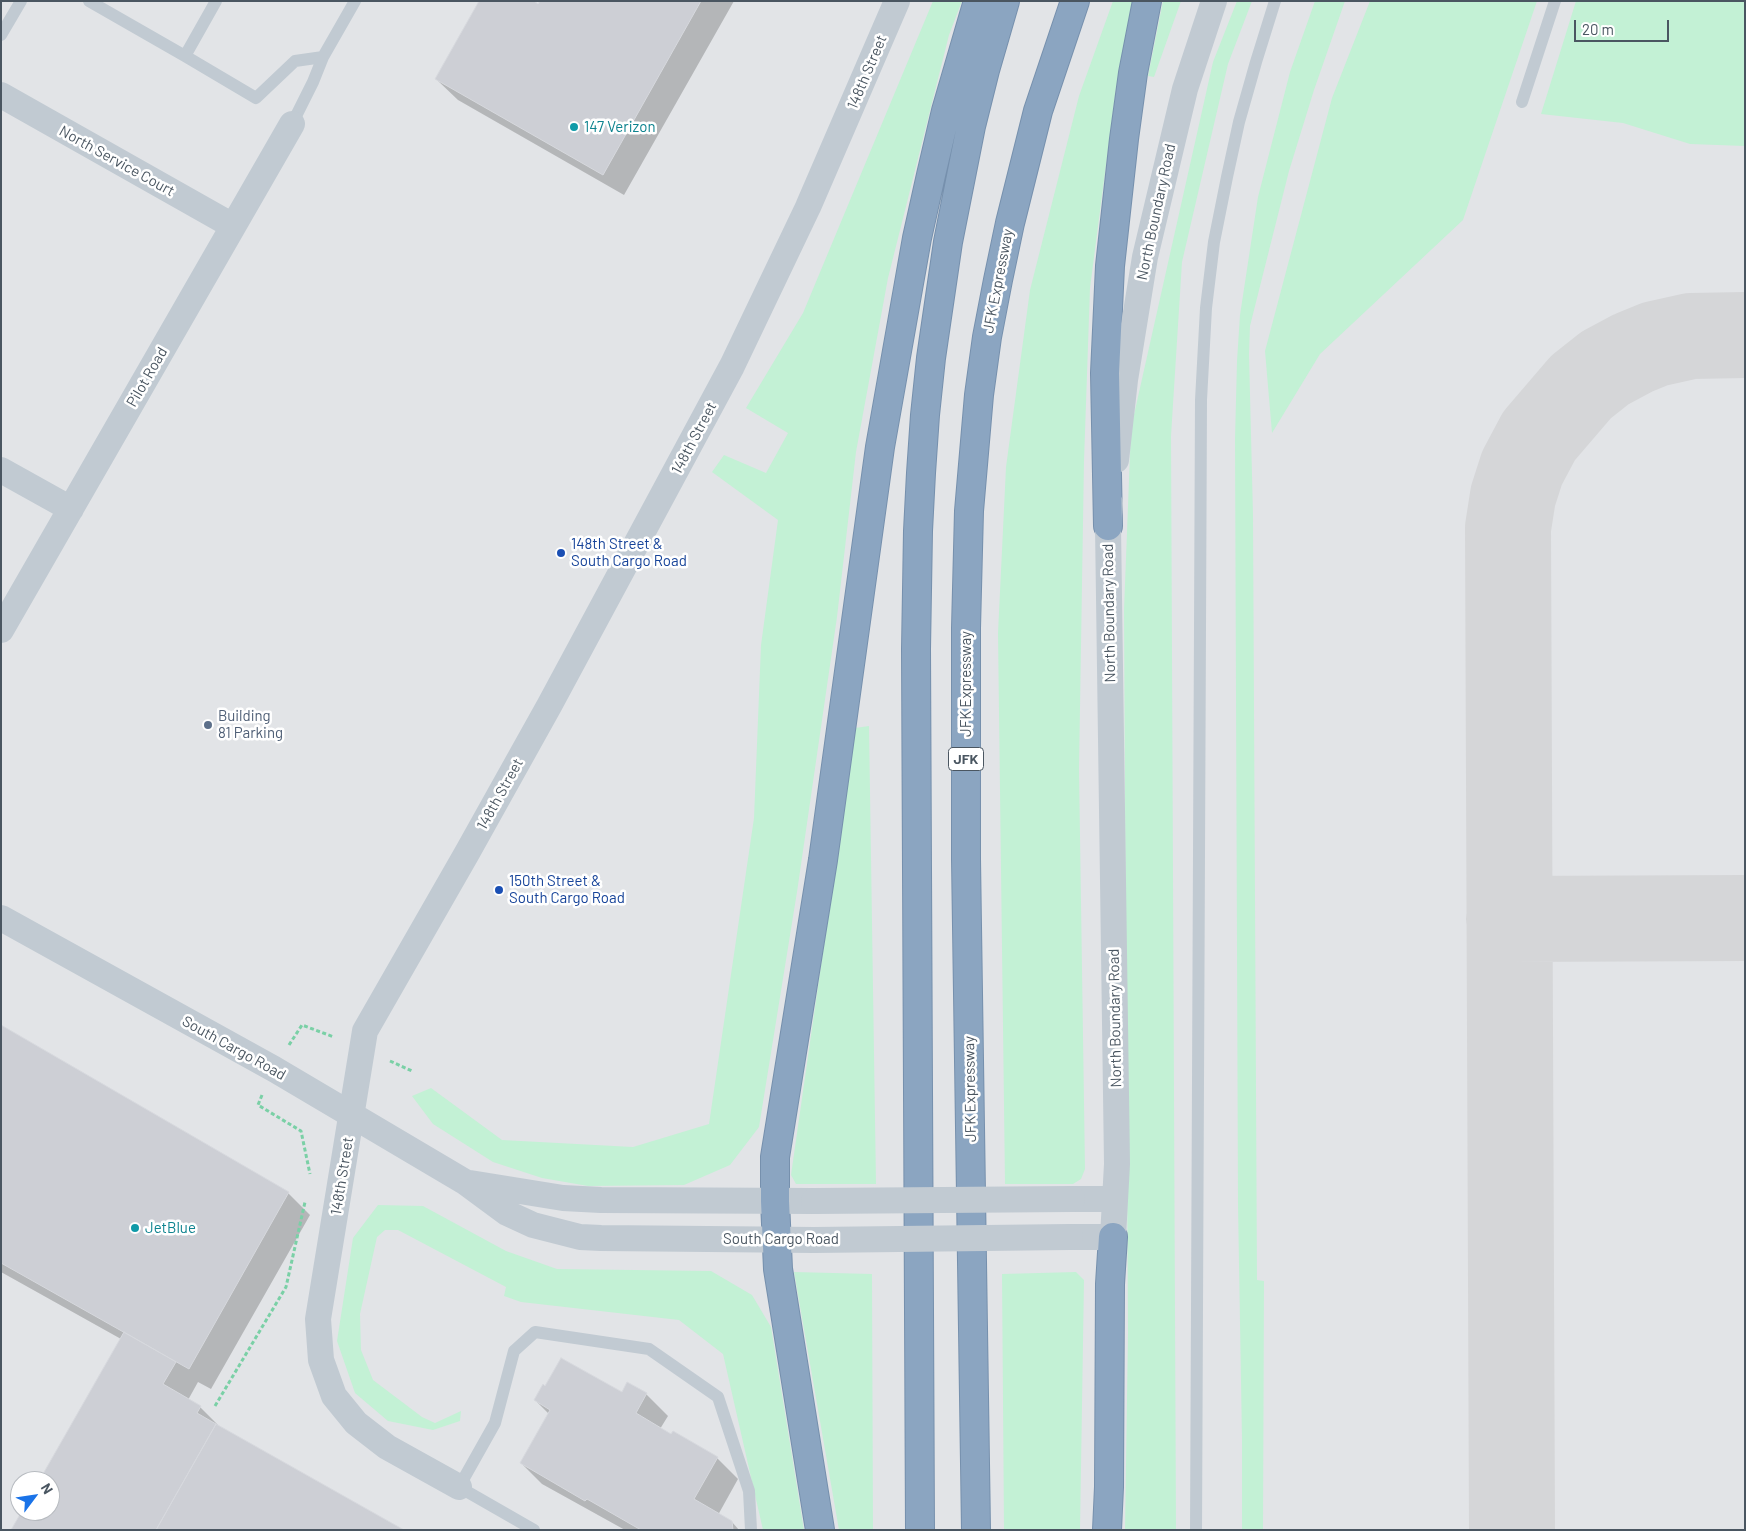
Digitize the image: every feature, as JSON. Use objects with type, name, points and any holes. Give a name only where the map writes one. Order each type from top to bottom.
[{"type":"highway","points":[[820,1530],[782,1300],[775,1201],[776,1157],[822,860],[880,447],[917,238],[949,102],[978,1]]},
{"type":"highway","points":[[920,1530],[916,649],[921,473],[931,358],[948,242],[971,126],[1005,1]]},
{"type":"highway","name":"JFK Expressway","points":[[976,1530],[966,859],[968,511],[979,395],[987,337],[998,280],[1038,111],[1075,1]]},
{"type":"highway","points":[[1108,526],[1105,373],[1110,266],[1133,73],[1147,1]]},
{"type":"highway","points":[[1107,1530],[1110,1284],[1113,1237]]},
{"type":"street","name":"148th Street","points":[[459,1487],[388,1447],[356,1423],[334,1396],[321,1360],[318,1340],[318,1319],[365,1031],[539,724],[732,366],[808,207],[897,1]]},
{"type":"street","name":"North Boundary Road","points":[[1113,1237],[1117,1164],[1108,526],[1125,380],[1145,257],[1185,89],[1214,1]]},
{"type":"street","name":"North Service Court","points":[[1,96],[233,226]]},
{"type":"street","name":"Pilot Road","points":[[1,630],[292,124]]},
{"type":"street","points":[[1,470],[71,509]]},
{"type":"street","name":"South Cargo Road","points":[[1,918],[274,1069],[465,1182],[507,1213],[541,1228],[580,1237],[621,1239],[814,1240],[1113,1237]]},
{"type":"street","name":"South Cargo Road","points":[[465,1182],[563,1198],[601,1200],[1115,1199]]},
{"type":"lane","points":[[1,35],[21,1]]},
{"type":"lane","points":[[185,56],[216,1]]},
{"type":"lane","points":[[292,124],[323,57],[355,1]]},
{"type":"lane","points":[[1196,1530],[1201,409],[1205,318],[1214,242],[1239,122],[1276,1]]},
{"type":"lane","points":[[1522,102],[1556,1]]},
{"type":"lane","points":[[95,3],[256,98],[295,61],[323,57]]},
{"type":"lane","points":[[459,1487],[495,1423],[514,1351],[535,1332],[649,1349],[718,1397],[749,1491],[751,1530]]},
{"type":"lane","name":"148th Street","points":[[459,1487],[534,1530]]},
{"type":"path","points":[[310,1176],[301,1130],[258,1105],[274,1069],[302,1025],[412,1071]]},
{"type":"path","points":[[215,1406],[286,1287],[306,1195]]},
{"type":"shaded area","points":[[1,1],[1745,1],[1745,1530],[1,1530]]},
{"type":"green space","points":[[933,1],[962,1],[949,35],[888,278],[856,452],[837,617],[797,892],[759,1127],[730,1165],[684,1185],[588,1186],[542,1178],[493,1162],[433,1124],[412,1096],[431,1088],[502,1140],[633,1147],[709,1124],[754,818],[761,645],[778,520],[712,472],[724,455],[766,473],[788,433],[746,408],[803,313]]},
{"type":"green space","points":[[1113,1],[1134,1],[1116,88],[1090,288],[1084,461],[1079,769],[1085,1169],[1081,1179],[1073,1184],[1005,1184],[998,633],[1006,467],[1030,290],[1079,96]]},
{"type":"green space","points":[[1163,1],[1181,1],[1154,77],[1148,76]]},
{"type":"green space","points":[[1237,1],[1252,1],[1228,64],[1182,262],[1171,436],[1176,1530],[1125,1530],[1128,1333],[1124,610],[1131,428],[1213,62]]},
{"type":"green space","points":[[1315,1],[1345,1],[1314,90],[1289,171],[1250,326],[1253,515],[1257,1280],[1264,1281],[1263,1530],[1242,1530],[1238,1205],[1235,439],[1237,361],[1240,315],[1258,197],[1290,72]]},
{"type":"green space","points":[[1370,1],[1537,1],[1463,220],[1320,354],[1272,433],[1265,351],[1332,98]]},
{"type":"green space","points":[[1576,1],[1745,1],[1745,146],[1690,144],[1623,123],[1541,114]]},
{"type":"green space","points":[[869,726],[876,1184],[796,1184],[791,1175],[855,728]]},
{"type":"green space","points":[[378,1205],[423,1206],[506,1251],[557,1269],[711,1271],[752,1295],[771,1327],[804,1530],[763,1530],[723,1354],[679,1320],[521,1302],[504,1296],[506,1287],[398,1230],[385,1230],[377,1237],[360,1314],[361,1350],[373,1380],[422,1417],[435,1423],[461,1411],[460,1421],[433,1430],[388,1421],[355,1393],[337,1341],[353,1238]]},
{"type":"green space","points":[[794,1272],[872,1274],[873,1530],[839,1530]]},
{"type":"green space","points":[[1076,1272],[1084,1280],[1080,1530],[1004,1530],[1002,1274]]},
{"type":"building","name":"147 Verizon","points":[[479,1],[534,1],[538,4],[540,1],[701,1],[603,175],[435,79]]},
{"type":"building","name":"JetBlue","points":[[1,1025],[289,1192],[189,1369],[1,1263]]},
{"type":"building","points":[[124,1332],[176,1362],[163,1384],[201,1406],[197,1413],[216,1424],[156,1530],[11,1530],[16,1521],[60,1521],[60,1471],[45,1471]]},
{"type":"building","points":[[561,1358],[622,1392],[627,1382],[647,1393],[636,1413],[671,1434],[673,1431],[718,1457],[694,1499],[732,1521],[733,1530],[641,1530],[587,1499],[585,1501],[520,1463],[550,1410],[534,1400],[543,1384],[545,1386]]},
{"type":"building","points":[[216,1424],[404,1530],[156,1530]]},
{"type":"taxiway","points":[[1512,1530],[1508,528],[1513,496],[1522,468],[1539,436],[1581,387],[1605,368],[1655,344],[1691,336],[1745,335]]},
{"type":"taxiway","points":[[1509,919],[1745,918]]},
{"type":"place","name":"147 Verizon","points":[[574,127]]},
{"type":"place","name":"148th Street & South Cargo Road","points":[[561,553]]},
{"type":"place","name":"Building 81 Parking","points":[[208,725]]},
{"type":"place","name":"150th Street & South Cargo Road","points":[[499,890]]},
{"type":"place","name":"JetBlue","points":[[135,1228]]}]
